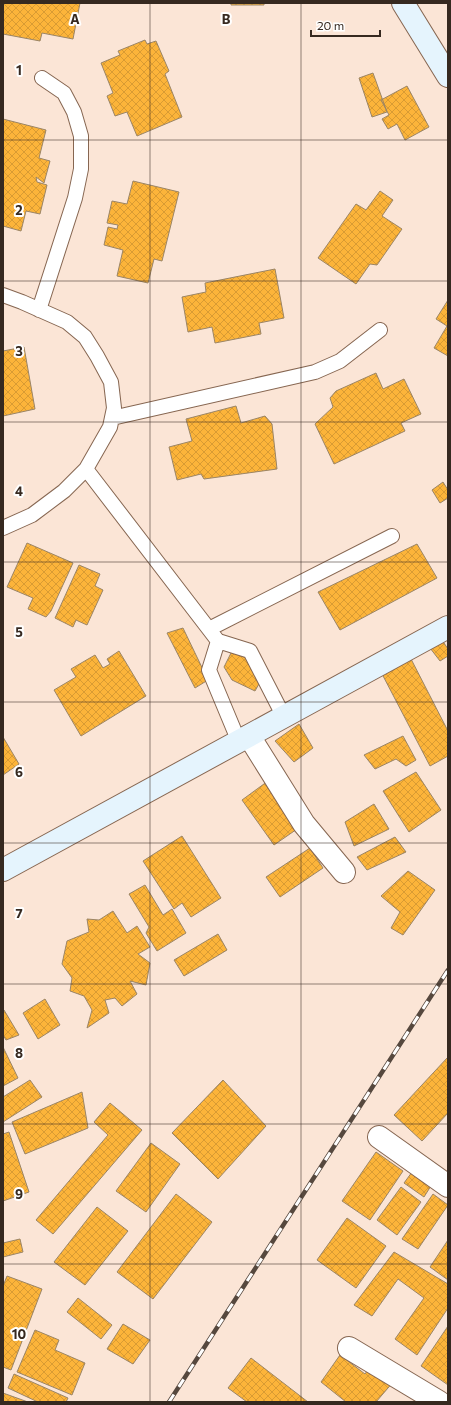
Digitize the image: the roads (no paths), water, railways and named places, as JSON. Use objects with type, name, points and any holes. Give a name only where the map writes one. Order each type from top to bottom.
[{"type":"street","points":[[403,3],[448,76]]},
{"type":"street","points":[[3,870],[448,627]]},
{"type":"street","points":[[244,739],[304,824],[344,872]]},
{"type":"street","points":[[379,1137],[448,1186]]},
{"type":"street","points":[[349,1348],[438,1402]]},
{"type":"lane","points":[[39,310],[75,198],[81,162],[81,136],[74,112],[64,93],[42,78]]},
{"type":"lane","points":[[3,295],[66,322],[84,337],[97,356],[111,382],[114,408],[110,427],[86,469],[64,492],[32,515],[3,528]]},
{"type":"lane","points":[[112,418],[314,372],[340,361],[380,330]]},
{"type":"lane","points":[[86,469],[208,629],[218,640],[250,651],[284,717]]},
{"type":"lane","points":[[208,629],[392,536]]},
{"type":"lane","points":[[218,640],[209,670],[244,739]]},
{"type":"railway","points":[[169,1402],[448,970]]}]
